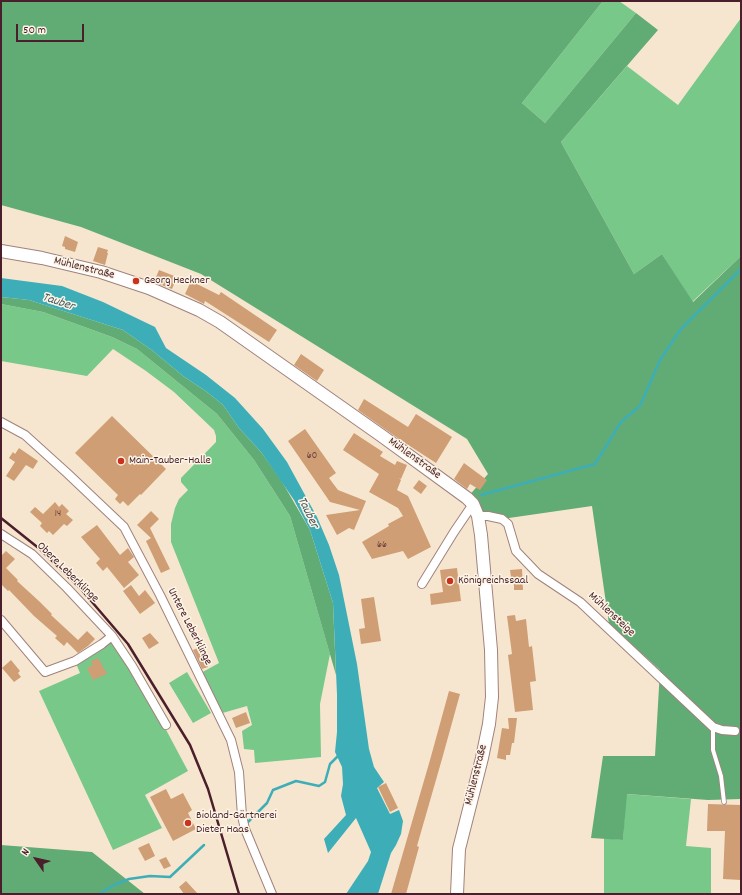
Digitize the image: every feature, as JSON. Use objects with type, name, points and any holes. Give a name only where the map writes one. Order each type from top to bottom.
[{"type":"main road","name":"Mühlenstraße","points":[[1,251],[42,258],[101,272],[149,288],[199,310],[220,322],[350,413],[467,498],[473,504],[478,516],[491,650],[492,697],[491,711],[483,751],[459,849],[457,894]]},
{"type":"street","name":"Untere Leberklinge","points":[[1,422],[27,438],[124,527],[160,595],[231,740],[239,772],[242,816],[245,829],[272,894]]},
{"type":"street","points":[[422,584],[473,504]]},
{"type":"street","name":"Mühlensteige","points":[[478,516],[488,516],[502,519],[508,524],[516,551],[538,574],[580,602],[713,727]]},
{"type":"street","name":"Obere Leberklinge","points":[[1,534],[32,554],[67,588],[112,636],[132,666],[166,725]]},
{"type":"street","points":[[1,537],[10,540]]},
{"type":"street","points":[[1,620],[45,672],[75,661],[112,636]]},
{"type":"street","points":[[713,727],[722,730],[735,731]]},
{"type":"lane","points":[[713,727],[714,750],[721,776],[724,802]]},
{"type":"green space","points":[[1,1],[603,1],[522,103],[545,123],[636,13],[658,30],[561,142],[634,274],[662,254],[693,302],[741,256],[741,799],[708,800],[627,794],[623,840],[591,838],[603,756],[655,756],[660,670],[609,624],[592,506],[502,519],[478,516],[467,498],[488,474],[467,439],[201,274],[81,227],[1,205]]},
{"type":"green space","points":[[603,1],[619,1],[636,13],[545,123],[522,103]]},
{"type":"green space","points":[[741,18],[741,256],[692,302],[662,254],[634,274],[561,142],[627,66],[678,105]]},
{"type":"green space","points":[[1,297],[29,300],[123,330],[223,405],[239,428],[261,452],[281,480],[310,530],[333,603],[336,675],[290,516],[254,460],[217,414],[137,349],[112,337],[43,312],[1,304]]},
{"type":"green space","points":[[1,304],[43,312],[112,337],[137,349],[217,414],[254,460],[290,516],[330,654],[320,704],[321,757],[255,763],[254,750],[244,749],[242,731],[252,725],[247,706],[219,714],[199,674],[219,663],[171,542],[171,524],[179,499],[188,490],[181,482],[181,478],[216,442],[214,430],[174,392],[113,349],[87,376],[1,361]]},
{"type":"green space","points":[[112,636],[132,666],[188,771],[145,795],[162,828],[113,850],[39,691],[80,673],[75,661]]},
{"type":"green space","points":[[187,672],[211,713],[193,723],[169,683]]},
{"type":"green space","points":[[626,794],[691,799],[686,846],[711,848],[711,894],[604,894],[604,838],[623,840]]},
{"type":"green space","points":[[1,845],[92,852],[145,894],[1,894]]},
{"type":"water","name":"Tauber","points":[[1,278],[62,286],[103,302],[155,327],[166,348],[206,375],[235,398],[263,429],[287,462],[317,517],[329,545],[339,575],[357,664],[369,749],[374,767],[384,782],[377,788],[390,814],[399,810],[403,821],[401,834],[391,853],[378,894],[346,894],[368,861],[371,852],[356,818],[328,853],[324,839],[346,815],[341,796],[343,784],[342,767],[335,752],[337,732],[337,695],[333,603],[310,530],[294,500],[261,452],[239,428],[223,405],[183,376],[153,351],[123,330],[29,300],[1,297]]},
{"type":"building","points":[[65,236],[78,242],[75,252],[65,249],[65,247],[62,246]]},
{"type":"building","points":[[98,247],[108,250],[105,265],[93,261]]},
{"type":"building","points":[[159,270],[177,277],[172,289],[154,282]]},
{"type":"building","points":[[191,281],[219,295],[221,292],[277,330],[269,342],[205,301],[204,304],[185,294]]},
{"type":"building","points":[[301,354],[324,370],[317,381],[294,365]]},
{"type":"building","points":[[364,399],[408,427],[416,414],[452,437],[436,463],[358,410]]},
{"type":"building","name":"Main-Tauber-Halle","points":[[112,416],[166,469],[128,506],[123,501],[120,504],[115,499],[118,495],[75,453]]},
{"type":"building","points":[[305,429],[336,473],[329,478],[338,490],[366,501],[354,530],[349,528],[337,535],[326,515],[360,510],[330,502],[288,441]]},
{"type":"building","points":[[354,433],[383,452],[380,456],[395,465],[397,461],[407,465],[401,479],[399,478],[401,480],[397,490],[408,496],[431,547],[408,559],[403,551],[372,559],[362,542],[389,526],[388,524],[403,516],[398,508],[369,492],[379,474],[343,450]]},
{"type":"building","points":[[19,448],[38,461],[33,469],[26,465],[14,481],[6,476],[15,462],[9,458],[13,452],[15,454]]},
{"type":"building","points":[[464,463],[487,480],[480,490],[470,484],[467,489],[454,479]]},
{"type":"building","points":[[419,480],[427,486],[421,494],[413,488]]},
{"type":"building","points":[[55,502],[59,507],[62,504],[69,511],[66,514],[73,520],[67,526],[64,524],[53,535],[49,531],[47,533],[40,526],[42,523],[30,512],[35,507],[43,514]]},
{"type":"building","points":[[151,511],[159,519],[150,528],[170,569],[161,573],[146,541],[151,538],[137,525]]},
{"type":"building","points":[[97,525],[120,555],[128,548],[134,557],[128,562],[139,575],[124,588],[107,567],[103,571],[96,563],[100,559],[81,537]]},
{"type":"building","points":[[6,551],[15,559],[6,568],[18,580],[17,581],[78,640],[87,631],[95,639],[88,646],[78,653],[67,642],[64,646],[55,638],[57,636],[1,584],[1,556]]},
{"type":"building","name":"Königreichssaal","points":[[457,568],[461,601],[431,605],[430,594],[443,592],[440,570]]},
{"type":"building","points":[[522,569],[523,590],[514,590],[510,570]]},
{"type":"building","points":[[131,585],[139,596],[145,590],[155,603],[140,614],[123,591]]},
{"type":"building","points":[[374,597],[381,641],[361,644],[359,629],[365,628],[361,599]]},
{"type":"building","points":[[515,615],[516,621],[526,619],[529,647],[532,646],[536,681],[530,682],[533,710],[515,712],[508,655],[512,654],[507,616]]},
{"type":"building","points":[[150,633],[159,643],[149,649],[142,638]]},
{"type":"building","points":[[200,647],[208,667],[202,669],[193,650]]},
{"type":"building","points":[[98,658],[107,674],[93,680],[87,668],[93,665],[91,661]]},
{"type":"building","points":[[11,660],[20,671],[18,673],[21,677],[14,682],[2,668]]},
{"type":"building","points":[[449,691],[460,694],[417,846],[419,847],[406,894],[391,894],[430,760]]},
{"type":"building","points":[[246,712],[250,723],[236,728],[232,718]]},
{"type":"building","points":[[508,718],[517,718],[514,743],[512,743],[510,755],[506,755],[506,760],[497,758],[502,728],[509,729]]},
{"type":"building","points":[[386,783],[398,808],[390,812],[378,787]]},
{"type":"building","points":[[166,789],[171,799],[183,793],[192,810],[188,813],[196,829],[173,841],[150,797]]},
{"type":"building","points":[[708,804],[741,805],[741,880],[723,879],[725,831],[707,831]]},
{"type":"building","points":[[149,843],[155,856],[145,861],[138,848]]},
{"type":"building","points":[[166,857],[171,866],[164,869],[159,860]]},
{"type":"building","points":[[186,881],[198,894],[184,894],[179,887]]},
{"type":"waterway","points":[[481,495],[595,464],[621,422],[640,406],[660,360],[681,329],[741,269]]},
{"type":"waterway","points":[[248,822],[267,803],[273,790],[296,781],[319,786],[325,782],[330,764],[341,755]]},
{"type":"waterway","points":[[99,894],[114,885],[129,879],[150,876],[170,877],[204,845]]},
{"type":"railway","points":[[1,518],[41,550],[80,588],[128,644],[190,745],[208,789],[239,894]]},
{"type":"place","name":"Georg Heckner","points":[[136,281]]},
{"type":"place","name":"Main-Tauber-Halle","points":[[121,461]]},
{"type":"place","name":"Königreichssaal","points":[[450,581]]},
{"type":"place","name":"Bioland-Gärtnerei Dieter Haas","points":[[188,823]]}]
